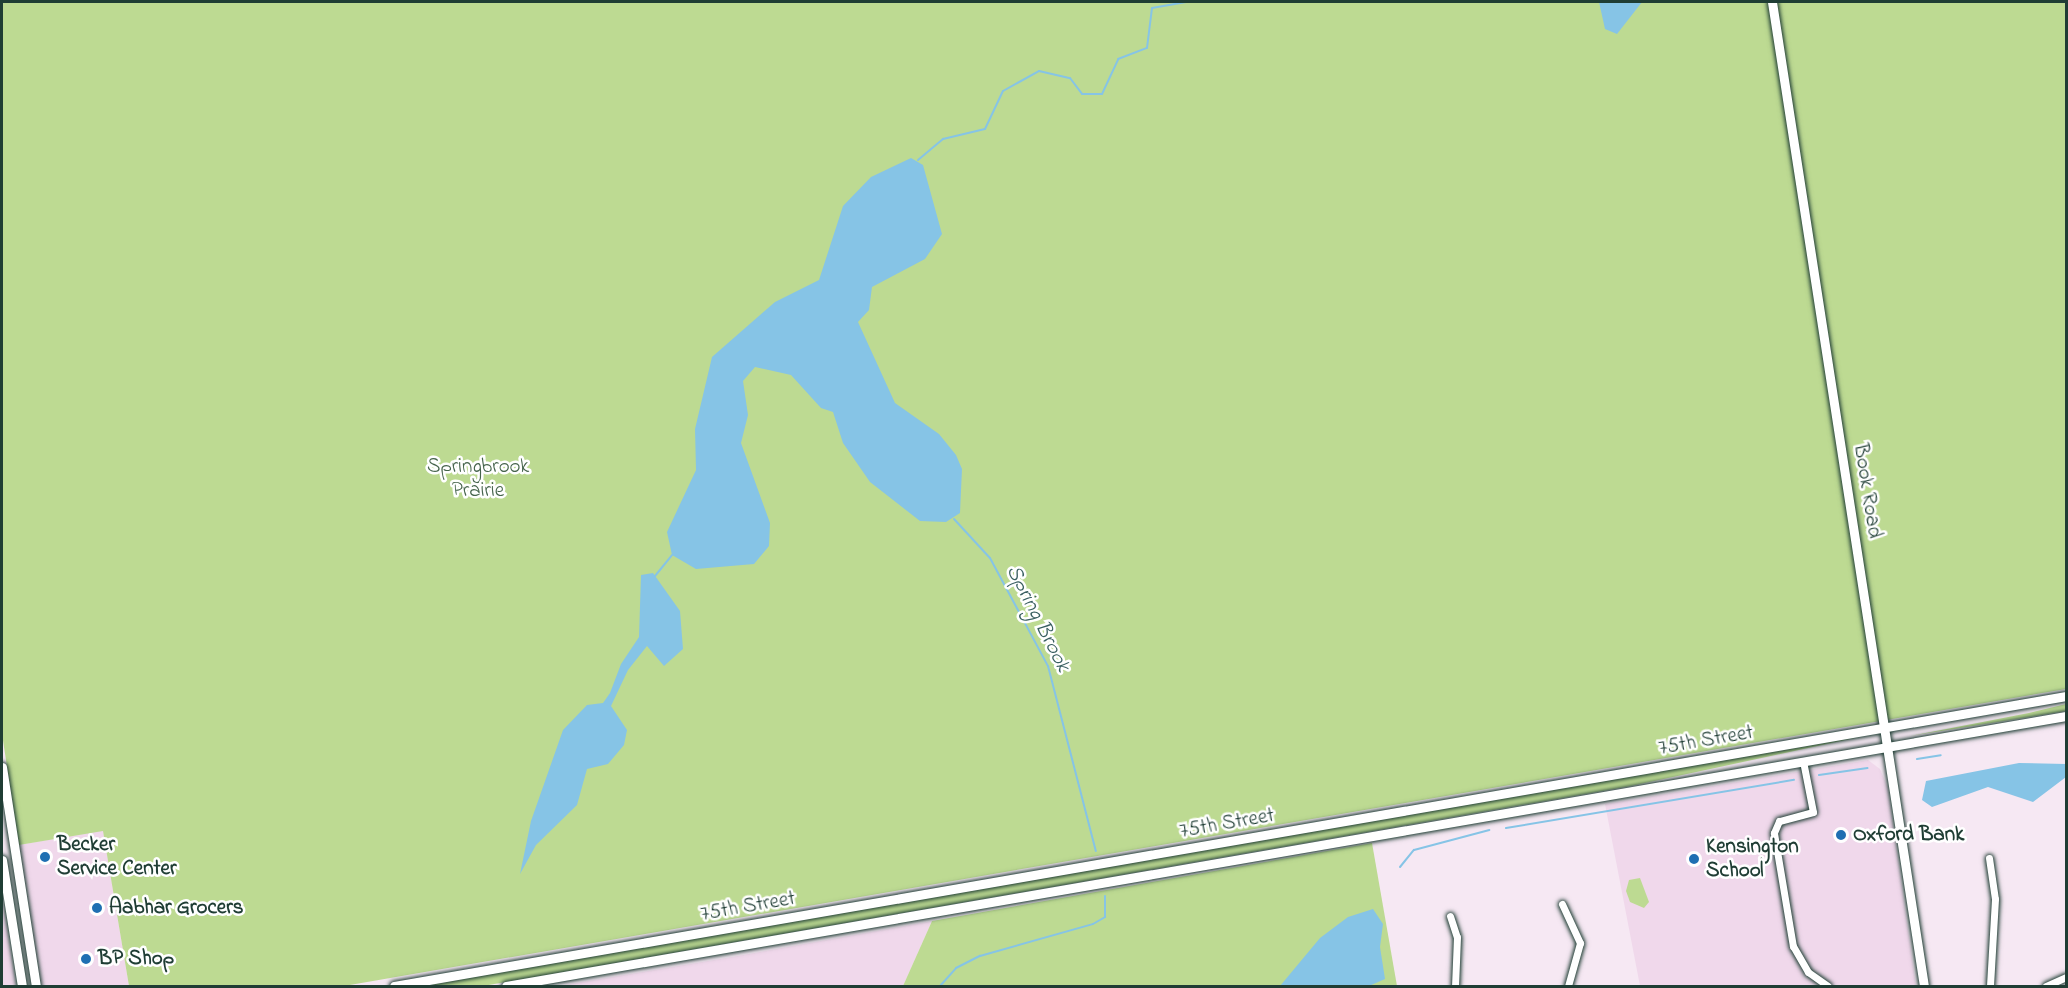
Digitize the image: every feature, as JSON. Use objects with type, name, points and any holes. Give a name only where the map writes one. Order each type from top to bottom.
[{"type":"main road","name":"Book Road","points":[[1772,2],[1924,987]]},
{"type":"main road","name":"75th Street","points":[[394,987],[2067,696]]},
{"type":"main road","name":"75th Street","points":[[506,987],[2067,716]]},
{"type":"main road","points":[[2,767],[36,987]]},
{"type":"main road","points":[[2,860],[4,894],[22,987]]},
{"type":"street","points":[[1803,761],[1813,812],[1784,818],[1774,833],[1792,946],[1808,972],[1828,987]]},
{"type":"street","points":[[1989,858],[1995,899],[1990,987]]},
{"type":"street","points":[[1562,904],[1580,944],[1569,987]]},
{"type":"street","points":[[1450,915],[1457,937],[1455,987]]},
{"type":"street","points":[[2046,987],[2067,977]]},
{"type":"shaded area","points":[[1868,760],[1880,769],[1888,788],[1916,986],[1640,986],[1605,804]]},
{"type":"shaded area","points":[[103,830],[129,986],[41,986],[19,845]]},
{"type":"shaded area","points":[[2,895],[16,986],[2,986]]},
{"type":"shaded area","points":[[932,921],[903,986],[558,986],[732,957]]},
{"type":"green space","name":"Springbrook Prairie","points":[[2,2],[2066,2],[2066,689],[344,986],[129,986],[103,831],[19,845],[2,734]]},
{"type":"green space","points":[[2066,704],[2066,711],[1910,736],[2029,713]]},
{"type":"green space","points":[[1864,736],[1631,786],[483,986],[422,986]]},
{"type":"green space","points":[[1372,843],[1397,986],[903,986],[932,921]]},
{"type":"green space","points":[[1640,878],[1649,902],[1644,908],[1630,902],[1626,891],[1629,880]]},
{"type":"water","points":[[1599,2],[1642,2],[1617,34],[1605,29]]},
{"type":"water","points":[[911,158],[923,165],[942,234],[925,259],[872,287],[869,310],[858,322],[895,403],[939,434],[956,455],[962,469],[960,513],[946,522],[920,521],[870,482],[843,443],[833,412],[821,408],[791,375],[755,367],[743,381],[748,415],[741,443],[770,523],[769,546],[754,564],[696,569],[672,555],[667,532],[696,470],[695,429],[712,357],[775,302],[819,280],[843,206],[871,177]]},
{"type":"water","points":[[653,573],[680,611],[683,649],[664,666],[647,646],[628,670],[611,706],[627,730],[624,745],[608,764],[587,769],[577,805],[536,845],[520,874],[531,821],[563,730],[587,705],[603,703],[610,693],[621,664],[639,637],[641,575]]},
{"type":"water","points":[[2019,763],[2066,764],[2066,777],[2033,802],[1988,787],[1932,807],[1922,800],[1926,781]]},
{"type":"water","points":[[1373,909],[1383,924],[1380,947],[1385,979],[1369,986],[1280,986],[1320,938],[1348,917]]},
{"type":"waterway","name":"Spring Brook","points":[[918,160],[943,139],[985,129],[1003,91],[1039,71],[1070,78],[1082,94],[1102,94],[1118,59],[1147,48],[1152,8],[1187,2]]},
{"type":"waterway","name":"Spring Brook","points":[[954,519],[990,558],[1048,666],[1096,851]]},
{"type":"waterway","points":[[655,576],[672,555]]},
{"type":"waterway","points":[[1917,759],[1941,755]]},
{"type":"waterway","points":[[1819,775],[1868,768]]},
{"type":"waterway","points":[[1506,828],[1794,780]]},
{"type":"waterway","points":[[1400,867],[1414,850],[1489,830]]},
{"type":"waterway","name":"Spring Brook","points":[[940,986],[956,968],[980,956],[1093,924],[1105,917],[1105,896]]},
{"type":"place","name":"Oxford Bank","points":[[1841,835]]},
{"type":"place","name":"Becker Service Center","points":[[45,857]]},
{"type":"place","name":"Kensington School","points":[[1694,859]]},
{"type":"place","name":"Aabhar Grocers","points":[[97,908]]},
{"type":"place","name":"BP Shop","points":[[86,959]]}]
